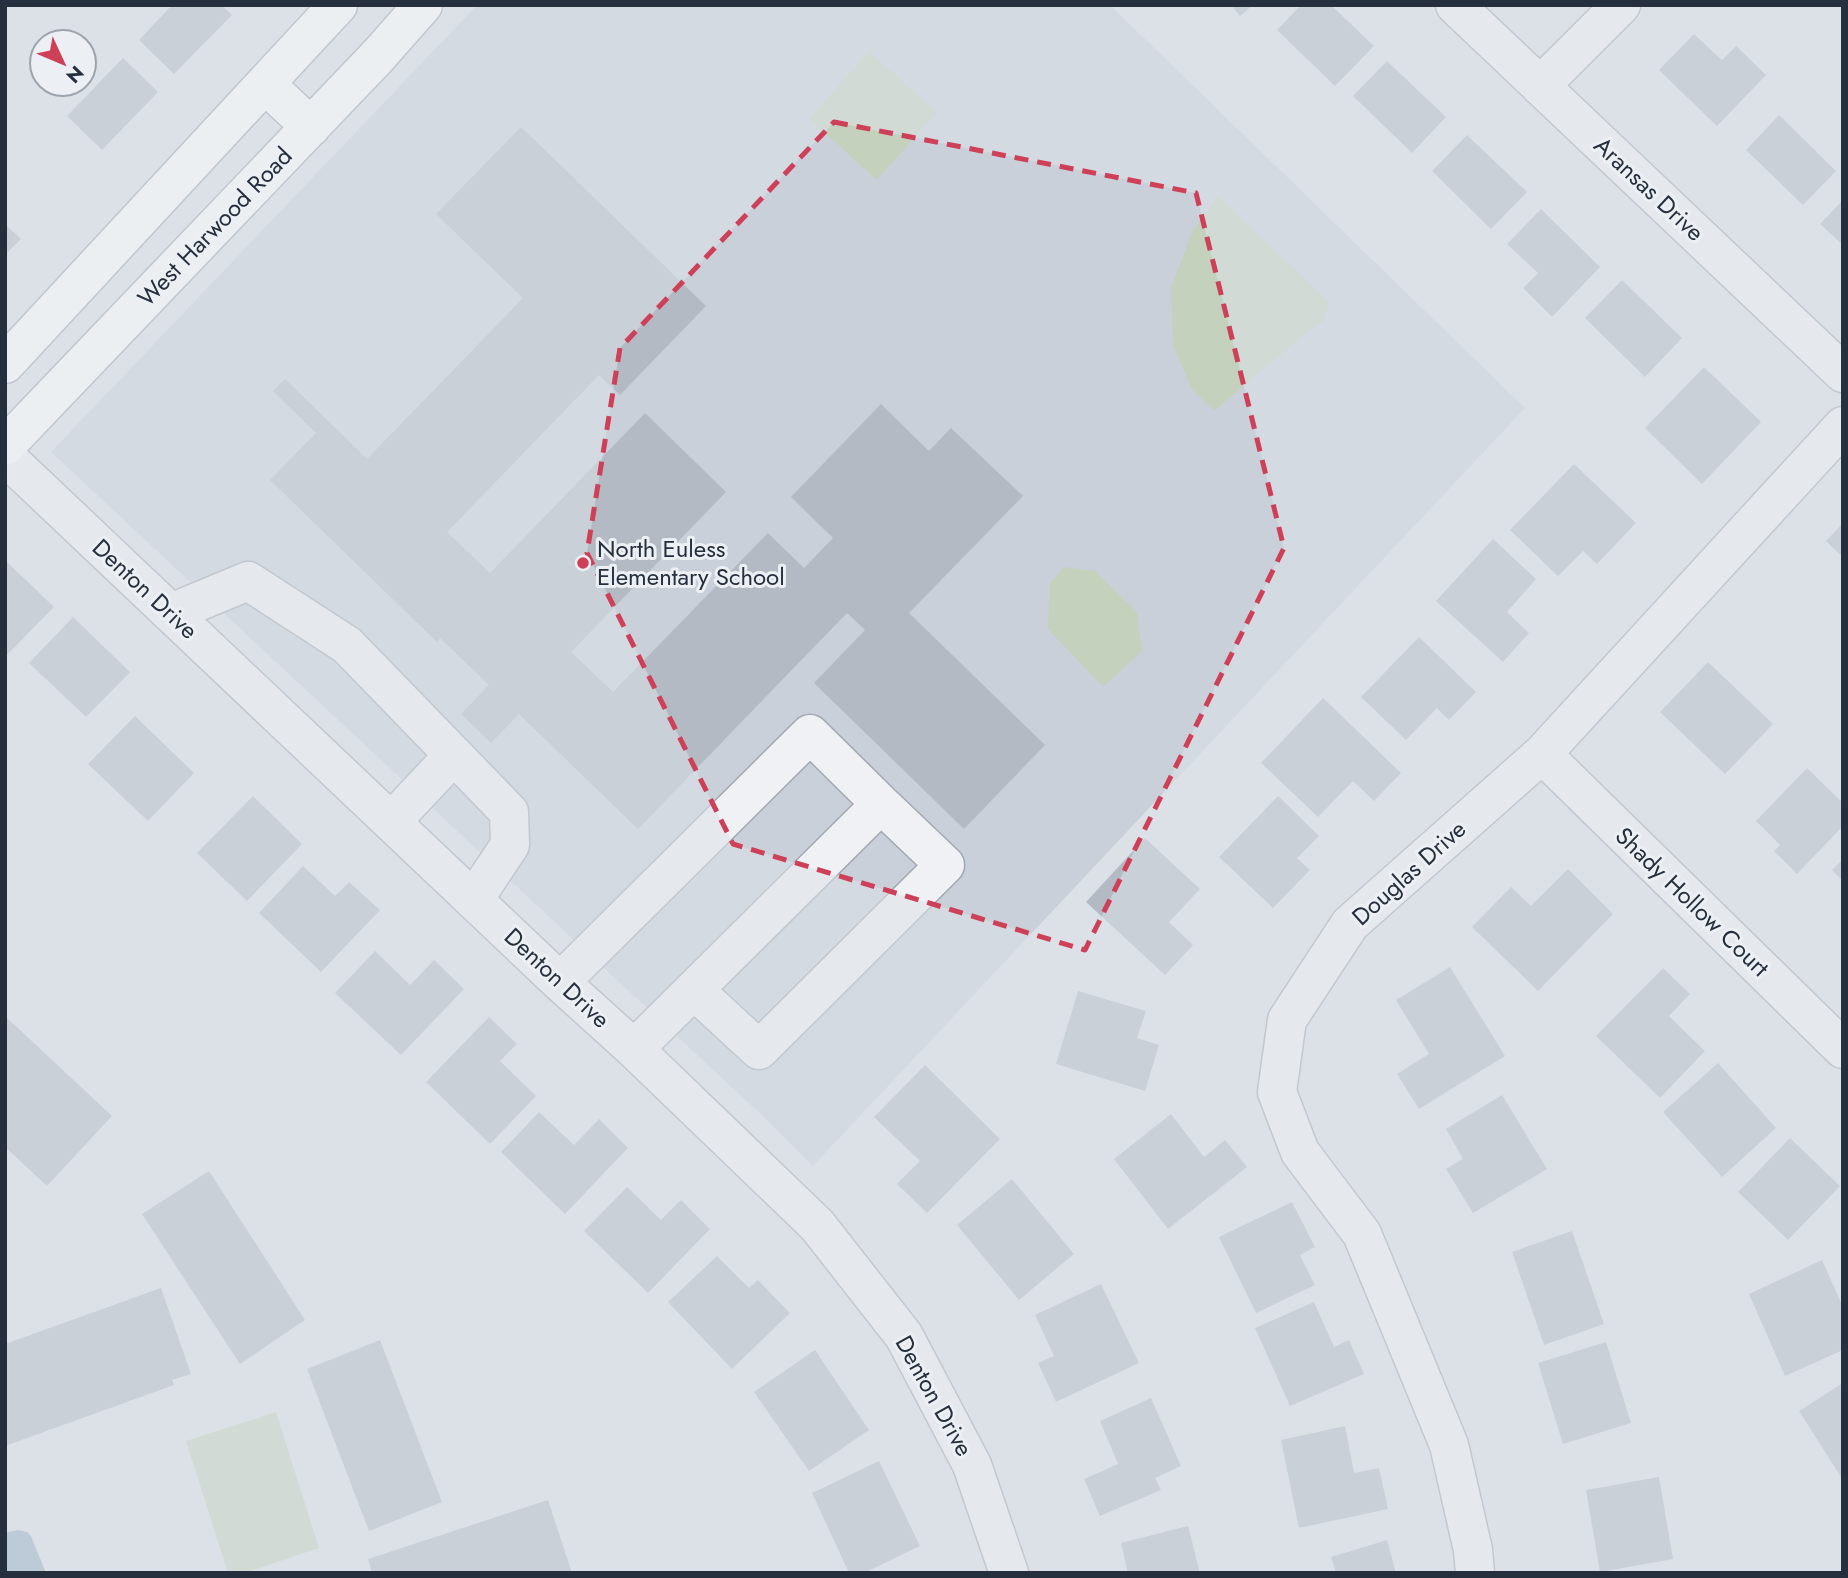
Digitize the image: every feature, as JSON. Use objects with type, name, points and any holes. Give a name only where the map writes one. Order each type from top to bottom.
[{"type":"main road","points":[[5,365],[338,5]]},
{"type":"main road","name":"West Harwood Road","points":[[5,446],[311,127],[423,5]]},
{"type":"main road","points":[[265,84],[311,127]]},
{"type":"street","name":"Aransas Drive","points":[[1455,5],[1843,373]]},
{"type":"street","points":[[1540,86],[1621,5]]},
{"type":"street","name":"Douglas Drive","points":[[1475,1573],[1473,1550],[1444,1432],[1362,1234],[1300,1152],[1277,1092],[1287,1020],[1350,924],[1542,754],[1843,426]]},
{"type":"street","name":"Denton Drive","points":[[5,456],[817,1225],[904,1336],[972,1465],[1009,1573]]},
{"type":"street","points":[[171,614],[248,581],[347,645],[509,812],[510,845],[474,899]]},
{"type":"street","points":[[560,982],[810,734],[945,865],[759,1050],[694,990]]},
{"type":"street","name":"Shady Hollow Court","points":[[1542,754],[1843,1049]]},
{"type":"street","points":[[391,822],[454,755]]},
{"type":"street","points":[[634,1049],[881,804]]},
{"type":"highlighted area","points":[[834,122],[1196,193],[1284,548],[1085,950],[733,844],[587,553],[620,348]]},
{"type":"shaded area","points":[[477,5],[1110,5],[1525,408],[813,1166],[51,452]]},
{"type":"green space","points":[[869,51],[937,112],[877,180],[809,119]]},
{"type":"green space","points":[[1218,196],[1330,303],[1325,320],[1214,411],[1191,388],[1173,345],[1171,288],[1192,232]]},
{"type":"green space","points":[[1063,567],[1095,571],[1137,612],[1142,651],[1103,687],[1048,629],[1050,584]]},
{"type":"green space","points":[[276,1412],[319,1548],[244,1573],[228,1573],[186,1441]]},
{"type":"water","points":[[18,1530],[31,1536],[46,1573],[6,1573],[5,1535]]},
{"type":"building","points":[[172,5],[222,5],[232,15],[174,74],[139,40]]},
{"type":"building","points":[[1231,5],[1253,5],[1240,16]]},
{"type":"building","points":[[1301,5],[1331,5],[1374,46],[1335,86],[1277,30]]},
{"type":"building","points":[[1694,34],[1722,60],[1736,46],[1766,75],[1717,126],[1659,70]]},
{"type":"building","points":[[123,58],[158,92],[102,150],[67,116],[84,98],[98,98],[98,84]]},
{"type":"building","points":[[1387,61],[1446,117],[1412,153],[1353,96]]},
{"type":"building","points":[[1779,115],[1836,171],[1803,205],[1746,150]]},
{"type":"building","points":[[521,127],[706,306],[620,395],[599,375],[447,532],[490,573],[645,413],[726,492],[571,652],[613,692],[768,533],[804,568],[833,538],[791,497],[881,404],[929,451],[951,428],[1023,496],[909,613],[1045,745],[964,829],[814,683],[865,630],[847,613],[638,829],[519,714],[491,743],[461,714],[489,685],[440,638],[437,642],[270,480],[316,433],[273,391],[285,379],[367,459],[523,298],[436,214]]},
{"type":"building","points":[[1467,135],[1527,192],[1491,229],[1432,171]]},
{"type":"building","points":[[1843,200],[1843,245],[1820,224]]},
{"type":"building","points":[[1541,209],[1600,267],[1552,317],[1523,288],[1538,273],[1507,244]]},
{"type":"building","points":[[5,224],[21,239],[5,255]]},
{"type":"building","points":[[1622,280],[1682,338],[1645,377],[1585,318]]},
{"type":"building","points":[[1704,367],[1761,422],[1702,484],[1645,428]]},
{"type":"building","points":[[1574,464],[1636,523],[1597,564],[1583,551],[1558,576],[1510,530]]},
{"type":"building","points":[[1843,523],[1843,557],[1826,541]]},
{"type":"building","points":[[1493,539],[1536,579],[1507,612],[1529,633],[1503,662],[1436,601]]},
{"type":"building","points":[[5,560],[54,607],[5,657]]},
{"type":"building","points":[[73,617],[130,672],[86,717],[29,663]]},
{"type":"building","points":[[1419,637],[1476,692],[1449,720],[1437,708],[1406,740],[1361,697]]},
{"type":"building","points":[[1708,662],[1773,724],[1725,774],[1660,712]]},
{"type":"building","points":[[1323,698],[1401,773],[1374,801],[1353,781],[1318,817],[1261,763]]},
{"type":"building","points":[[135,716],[194,773],[148,821],[88,764]]},
{"type":"building","points":[[1807,768],[1843,803],[1843,826],[1797,874],[1774,851],[1780,845],[1756,821]]},
{"type":"building","points":[[253,796],[302,844],[247,901],[197,853]]},
{"type":"building","points":[[1278,796],[1319,836],[1297,858],[1310,870],[1273,908],[1219,857]]},
{"type":"building","points":[[1145,838],[1200,889],[1169,922],[1193,945],[1165,975],[1086,902]]},
{"type":"building","points":[[1843,859],[1843,881],[1832,870]]},
{"type":"building","points":[[303,866],[335,896],[349,882],[380,910],[321,972],[259,913]]},
{"type":"building","points":[[1568,869],[1613,914],[1538,991],[1472,927],[1511,887],[1531,906]]},
{"type":"building","points":[[375,951],[410,985],[434,960],[464,989],[401,1055],[335,993]]},
{"type":"building","points":[[1450,967],[1505,1056],[1419,1109],[1397,1074],[1429,1054],[1396,1000]]},
{"type":"building","points":[[1663,968],[1690,994],[1669,1016],[1705,1051],[1660,1098],[1596,1036]]},
{"type":"building","points":[[1078,991],[1146,1011],[1137,1038],[1159,1045],[1145,1091],[1056,1064]]},
{"type":"building","points":[[5,1016],[112,1116],[47,1186],[5,1147]]},
{"type":"building","points":[[489,1017],[517,1044],[500,1061],[536,1096],[490,1144],[426,1082]]},
{"type":"building","points":[[1718,1063],[1776,1128],[1722,1177],[1663,1112]]},
{"type":"building","points":[[925,1065],[1000,1139],[927,1213],[897,1184],[920,1161],[874,1117]]},
{"type":"building","points":[[1502,1095],[1547,1169],[1473,1213],[1446,1169],[1463,1159],[1446,1129]]},
{"type":"building","points":[[539,1112],[574,1145],[599,1119],[628,1148],[565,1214],[501,1152]]},
{"type":"building","points":[[1171,1114],[1204,1157],[1225,1140],[1247,1167],[1168,1229],[1114,1159]]},
{"type":"building","points":[[1790,1138],[1840,1186],[1788,1240],[1738,1192]]},
{"type":"building","points":[[209,1171],[305,1320],[240,1364],[142,1214]]},
{"type":"building","points":[[1012,1179],[1074,1254],[1019,1300],[957,1225]]},
{"type":"building","points":[[627,1187],[661,1220],[681,1200],[710,1229],[648,1293],[584,1231]]},
{"type":"building","points":[[1292,1202],[1315,1247],[1300,1255],[1315,1285],[1256,1313],[1219,1237]]},
{"type":"building","points":[[1572,1231],[1604,1324],[1544,1345],[1512,1252]]},
{"type":"building","points":[[717,1256],[749,1288],[758,1280],[790,1313],[732,1369],[668,1302]]},
{"type":"building","points":[[1822,1260],[1843,1307],[1843,1350],[1785,1376],[1749,1294]]},
{"type":"building","points":[[1101,1284],[1139,1363],[1056,1402],[1038,1363],[1054,1356],[1035,1315]]},
{"type":"building","points":[[161,1288],[191,1374],[172,1380],[174,1385],[5,1446],[5,1344]]},
{"type":"building","points":[[1314,1302],[1334,1347],[1349,1340],[1364,1374],[1290,1406],[1255,1328]]},
{"type":"building","points":[[380,1340],[442,1502],[369,1531],[307,1369]]},
{"type":"building","points":[[1606,1342],[1631,1423],[1563,1444],[1538,1363]]},
{"type":"building","points":[[815,1350],[869,1430],[809,1471],[754,1392]]},
{"type":"building","points":[[1843,1383],[1843,1480],[1799,1411]]},
{"type":"building","points":[[1151,1398],[1181,1466],[1155,1478],[1161,1490],[1100,1516],[1084,1479],[1118,1464],[1100,1421]]},
{"type":"building","points":[[1345,1426],[1354,1473],[1379,1468],[1388,1509],[1299,1528],[1281,1440]]},
{"type":"building","points":[[879,1461],[920,1546],[864,1573],[849,1573],[812,1493]]},
{"type":"building","points":[[1659,1477],[1673,1559],[1600,1572],[1586,1490]]},
{"type":"building","points":[[548,1500],[572,1573],[372,1573],[368,1559]]},
{"type":"building","points":[[1188,1526],[1200,1573],[1128,1573],[1121,1543]]},
{"type":"building","points":[[1387,1540],[1396,1573],[1336,1573],[1331,1557]]},
{"type":"place","name":"North Euless Elementary School","points":[[583,563]]}]
